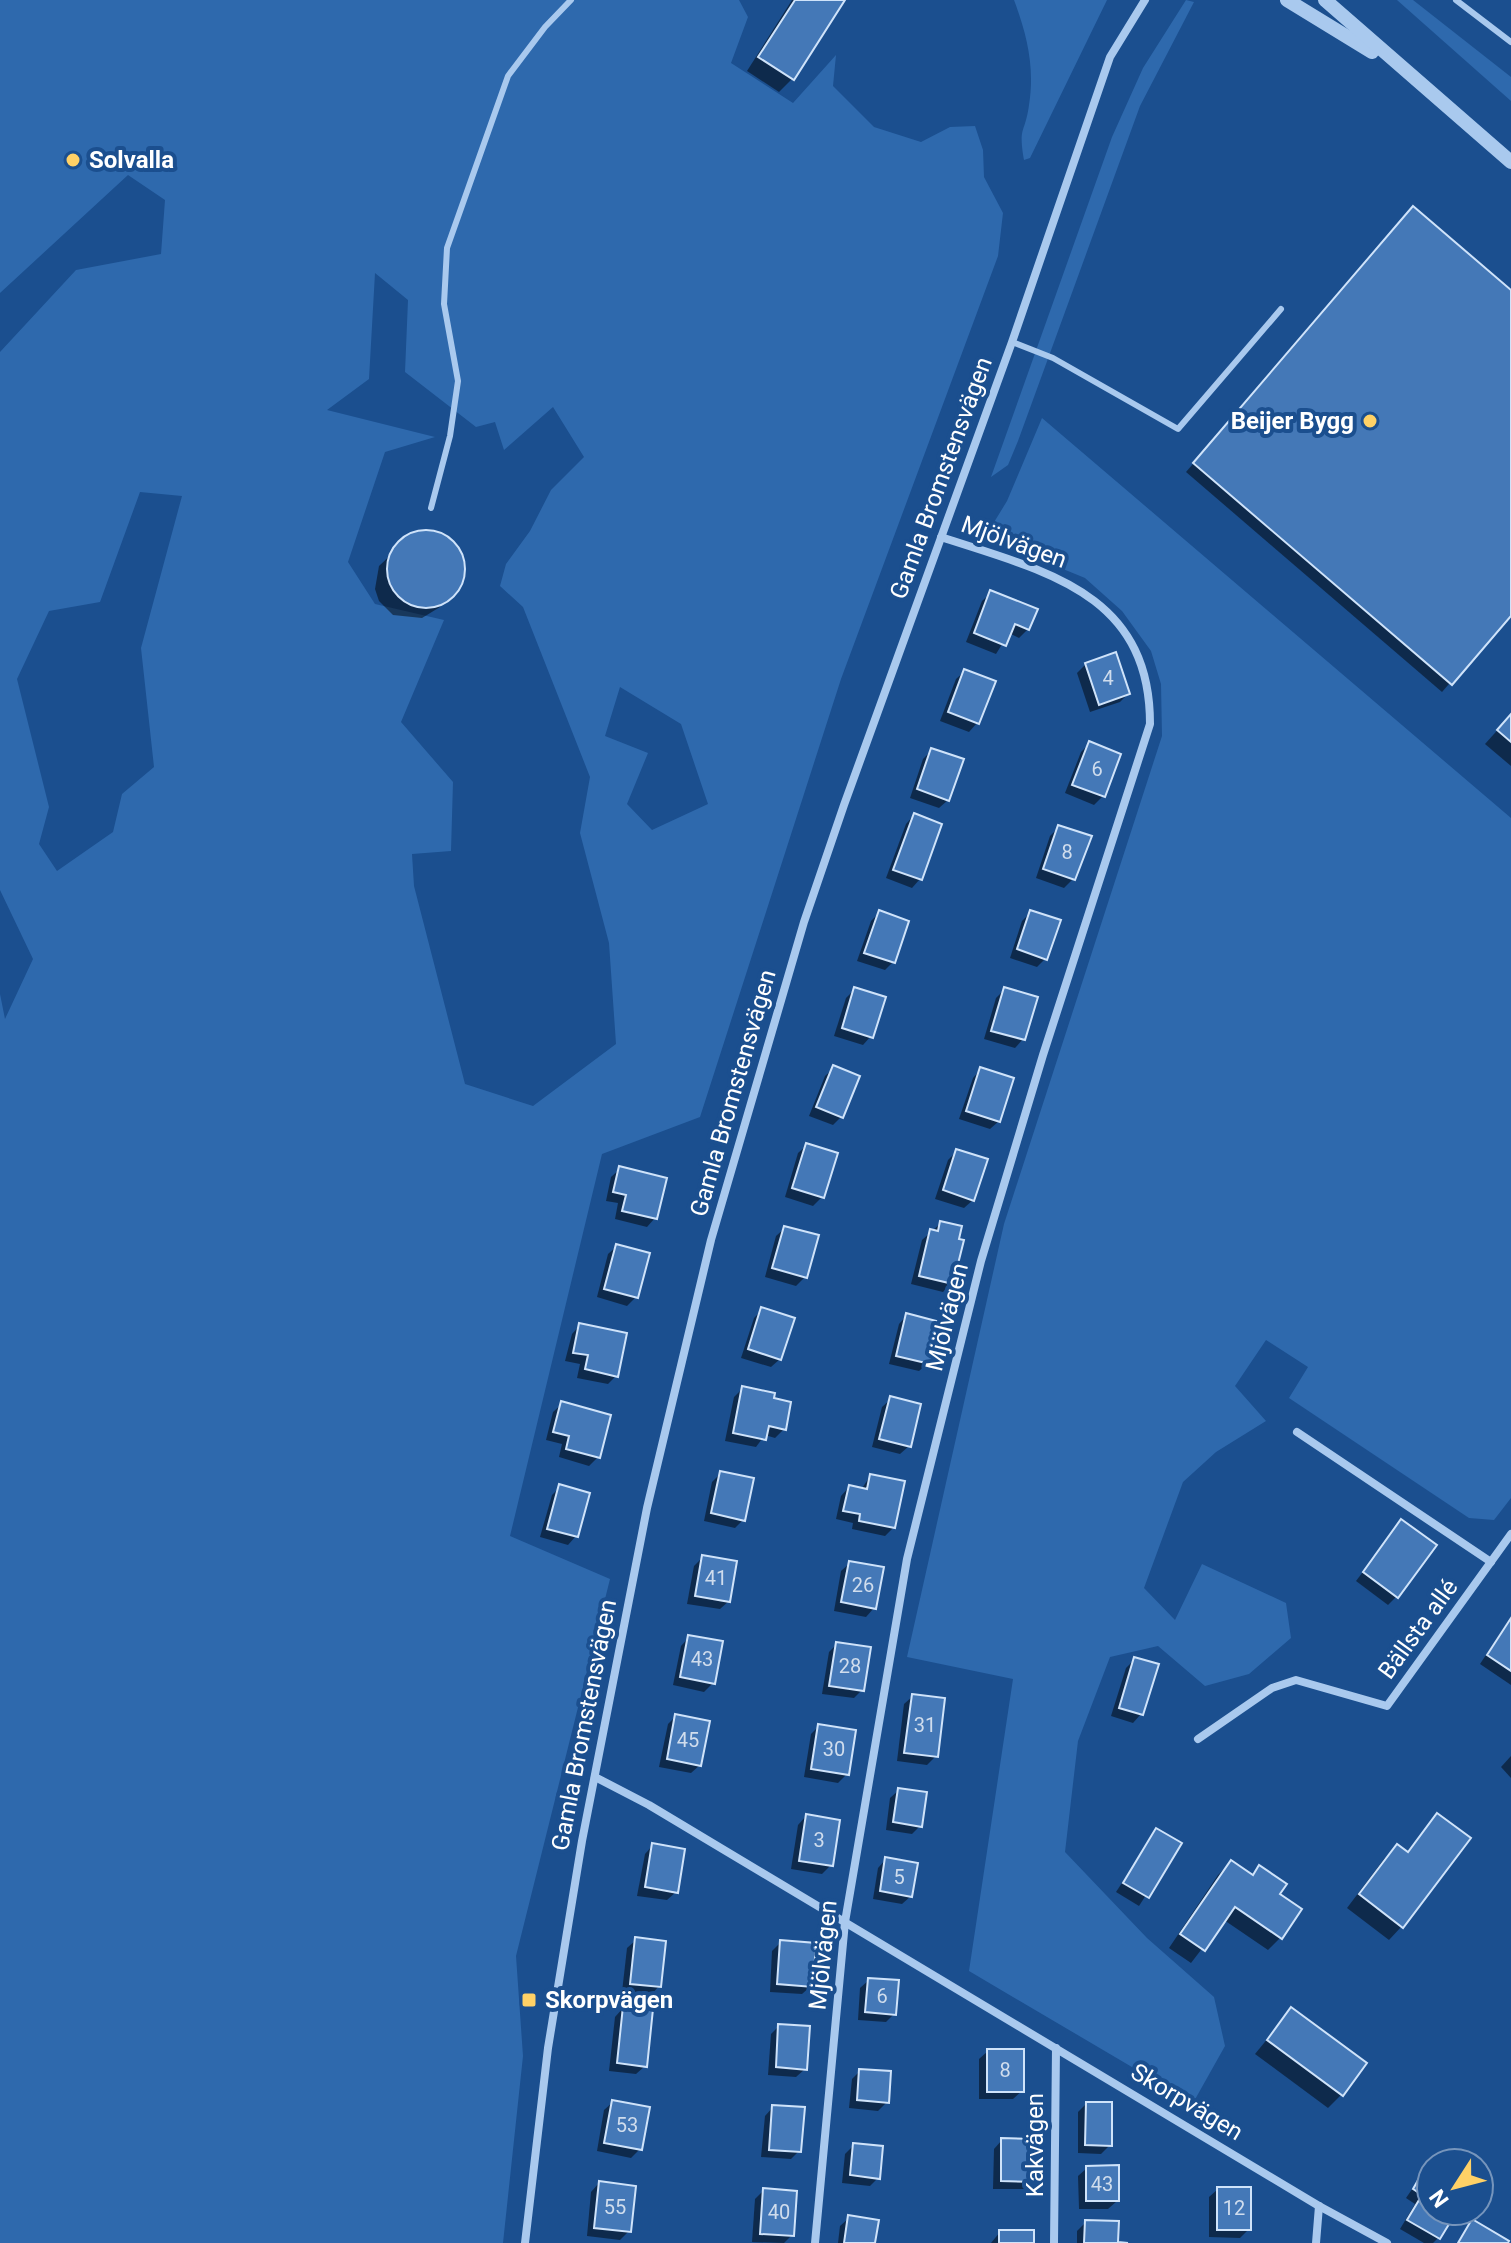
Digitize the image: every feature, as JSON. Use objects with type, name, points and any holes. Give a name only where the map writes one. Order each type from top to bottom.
[{"type":"street","name":"Gamla Bromstensvägen","points":[[525,2243],[548,2048],[595,1777],[647,1508],[711,1240],[804,922],[1012,342],[1110,57],[1145,0]]},
{"type":"street","points":[[1287,0],[1400,69]]},
{"type":"street","points":[[1325,0],[1400,69],[1511,162]]},
{"type":"street","name":"Mjölvägen","points":[[815,2243],[845,1922],[895,1617],[981,1261],[1043,1055],[1150,724],[1150,701],[1138,656],[1127,635],[1102,605],[1081,588],[1043,570],[941,537]]},
{"type":"street","points":[[1297,1432],[1491,1562]]},
{"type":"street","name":"Bällsta allé","points":[[1198,1739],[1272,1688],[1296,1680],[1387,1706],[1511,1534]]},
{"type":"street","name":"Skorpvägen","points":[[595,1777],[845,1922],[1319,2206],[1387,2243]]},
{"type":"street","name":"Kakvägen","points":[[1054,2243],[1056,2048]]},
{"type":"street","points":[[1316,2243],[1319,2206]]},
{"type":"lane","points":[[431,508],[450,436],[458,381],[444,304],[447,248],[508,76],[571,0]]},
{"type":"lane","points":[[1456,0],[1511,42]]},
{"type":"lane","points":[[1012,342],[1053,358],[1178,429],[1281,309]]},
{"type":"shaded area","points":[[0,0],[739,0],[748,17],[731,63],[793,103],[836,55],[833,86],[874,127],[921,142],[950,127],[975,126],[983,150],[984,177],[1003,213],[998,256],[841,679],[700,1117],[602,1154],[510,1536],[610,1579],[516,1956],[523,2056],[503,2243],[0,2243],[0,994],[5,1019],[33,959],[0,890],[0,352],[76,270],[161,254],[165,200],[128,175],[0,293]],"holes":[[[375,273],[408,300],[405,372],[476,427],[495,422],[504,450],[553,407],[584,457],[551,490],[530,531],[506,564],[500,586],[523,607],[590,777],[580,833],[609,943],[616,1044],[533,1106],[465,1084],[414,886],[412,854],[451,851],[453,782],[401,722],[444,620],[375,604],[348,562],[385,452],[435,437],[327,410],[369,379]],[[140,492],[182,496],[141,648],[154,767],[122,794],[113,832],[57,871],[39,844],[49,807],[17,679],[49,611],[100,602]],[[620,687],[681,724],[708,804],[652,830],[627,804],[648,753],[605,736]]]},
{"type":"shaded area","points":[[1014,0],[1107,0],[1030,158],[1024,160],[1022,135],[1031,91],[1030,64]]},
{"type":"shaded area","points":[[1186,0],[1194,2],[1140,106],[1018,441],[1008,465],[991,477],[1112,137],[1143,68]]},
{"type":"shaded area","points":[[1397,0],[1413,0],[1511,77],[1511,101]]},
{"type":"shaded area","points":[[1042,418],[1511,818],[1511,1498],[1494,1520],[1469,1518],[1289,1398],[1308,1367],[1266,1340],[1235,1386],[1266,1421],[1216,1452],[1183,1482],[1144,1588],[1175,1620],[1202,1564],[1286,1603],[1291,1638],[1249,1674],[1205,1686],[1158,1646],[1110,1657],[1078,1741],[1065,1852],[1147,1938],[1214,1997],[1225,2046],[1193,2103],[969,1971],[1013,1679],[907,1657],[1004,1224],[1162,736],[1161,684],[1151,651],[1122,611],[1085,578],[985,537],[1007,501]]},
{"type":"building","points":[[795,0],[845,0],[794,80],[758,57]]},
{"type":"building","name":"Beijer Bygg","points":[[1413,206],[1511,290],[1511,616],[1452,685],[1193,463]]},
{"type":"building","points":[[426,530],[441,533],[453,542],[462,554],[465,569],[462,584],[453,596],[441,605],[426,608],[411,605],[399,596],[390,584],[387,569],[390,554],[399,542],[411,533]]},
{"type":"building","points":[[990,590],[1038,609],[1029,630],[1015,624],[1006,646],[974,633]]},
{"type":"building","points":[[1116,652],[1130,694],[1099,705],[1085,663]]},
{"type":"building","points":[[964,669],[996,681],[979,724],[948,712]]},
{"type":"building","points":[[1511,714],[1511,742],[1497,730]]},
{"type":"building","points":[[1089,741],[1121,754],[1105,797],[1072,785]]},
{"type":"building","points":[[931,748],[964,759],[949,801],[917,789]]},
{"type":"building","points":[[914,813],[942,824],[922,880],[893,870]]},
{"type":"building","points":[[1058,825],[1092,836],[1075,880],[1043,869]]},
{"type":"building","points":[[879,910],[909,921],[895,963],[864,953]]},
{"type":"building","points":[[1030,910],[1061,920],[1047,960],[1017,949]]},
{"type":"building","points":[[854,987],[886,997],[873,1038],[842,1028]]},
{"type":"building","points":[[1004,987],[1038,997],[1025,1040],[991,1031]]},
{"type":"building","points":[[833,1065],[860,1076],[843,1118],[816,1107]]},
{"type":"building","points":[[980,1067],[1014,1078],[1000,1122],[966,1111]]},
{"type":"building","points":[[806,1143],[838,1153],[824,1198],[792,1188]]},
{"type":"building","points":[[956,1149],[988,1159],[974,1201],[943,1190]]},
{"type":"building","points":[[619,1166],[667,1178],[657,1219],[622,1211],[626,1195],[613,1192]]},
{"type":"building","points":[[940,1221],[962,1226],[959,1239],[964,1240],[953,1284],[919,1276],[930,1229],[938,1231]]},
{"type":"building","points":[[784,1226],[819,1235],[807,1278],[772,1268]]},
{"type":"building","points":[[616,1244],[650,1253],[638,1298],[604,1289]]},
{"type":"building","points":[[761,1307],[795,1318],[781,1360],[748,1349]]},
{"type":"building","points":[[906,1313],[940,1322],[930,1364],[896,1356]]},
{"type":"building","points":[[579,1323],[627,1333],[618,1377],[585,1369],[588,1355],[573,1353]]},
{"type":"building","points":[[742,1386],[775,1393],[774,1398],[791,1402],[786,1430],[769,1426],[766,1440],[733,1433]]},
{"type":"building","points":[[890,1396],[921,1404],[911,1447],[879,1439]]},
{"type":"building","points":[[561,1401],[611,1415],[600,1458],[566,1449],[569,1436],[553,1432]]},
{"type":"building","points":[[720,1471],[754,1478],[745,1521],[711,1513]]},
{"type":"building","points":[[870,1474],[905,1481],[895,1528],[859,1521],[860,1514],[843,1511],[849,1485],[867,1489]]},
{"type":"building","points":[[559,1484],[590,1493],[578,1537],[547,1529]]},
{"type":"building","points":[[1401,1519],[1437,1545],[1398,1598],[1363,1572]]},
{"type":"building","points":[[702,1555],[737,1561],[730,1602],[695,1596]]},
{"type":"building","points":[[849,1561],[884,1567],[876,1609],[841,1602]]},
{"type":"building","points":[[1511,1618],[1511,1671],[1487,1655]]},
{"type":"building","points":[[688,1635],[723,1641],[715,1684],[680,1677]]},
{"type":"building","points":[[836,1642],[871,1647],[864,1691],[829,1686]]},
{"type":"building","points":[[1134,1657],[1159,1664],[1143,1715],[1119,1708]]},
{"type":"building","points":[[912,1694],[945,1698],[938,1757],[904,1753]]},
{"type":"building","points":[[675,1714],[710,1721],[701,1766],[667,1759]]},
{"type":"building","points":[[818,1724],[856,1730],[849,1775],[811,1769]]},
{"type":"building","points":[[898,1788],[927,1792],[922,1827],[893,1822]]},
{"type":"building","points":[[1437,1813],[1471,1838],[1403,1928],[1359,1894],[1397,1844],[1408,1852]]},
{"type":"building","points":[[806,1814],[840,1820],[833,1866],[799,1861]]},
{"type":"building","points":[[1156,1828],[1182,1843],[1149,1898],[1123,1883]]},
{"type":"building","points":[[652,1843],[685,1849],[678,1893],[645,1887]]},
{"type":"building","points":[[885,1857],[918,1863],[912,1897],[880,1891]]},
{"type":"building","points":[[1231,1860],[1253,1875],[1259,1865],[1287,1884],[1280,1894],[1302,1909],[1282,1939],[1235,1907],[1205,1951],[1180,1934]]},
{"type":"building","points":[[635,1937],[666,1941],[661,1987],[630,1984]]},
{"type":"building","points":[[780,1940],[816,1943],[813,1987],[777,1984]]},
{"type":"building","points":[[868,1978],[899,1980],[896,2015],[865,2012]]},
{"type":"building","points":[[623,2006],[653,2009],[647,2067],[617,2063]]},
{"type":"building","points":[[1291,2007],[1367,2063],[1343,2096],[1267,2040]]},
{"type":"building","points":[[778,2024],[810,2026],[807,2070],[776,2067]]},
{"type":"building","points":[[987,2049],[1024,2049],[1024,2092],[987,2092]]},
{"type":"building","points":[[859,2069],[891,2071],[889,2103],[857,2100]]},
{"type":"building","points":[[612,2100],[650,2107],[642,2150],[604,2143]]},
{"type":"building","points":[[1086,2102],[1112,2102],[1112,2146],[1085,2145]]},
{"type":"building","points":[[772,2105],[805,2107],[801,2152],[769,2150]]},
{"type":"building","points":[[1001,2138],[1036,2139],[1035,2182],[1001,2181]]},
{"type":"building","points":[[853,2143],[883,2146],[880,2179],[850,2175]]},
{"type":"building","points":[[1119,2165],[1119,2201],[1086,2201],[1086,2166]]},
{"type":"building","points":[[599,2181],[636,2186],[631,2232],[594,2228]]},
{"type":"building","points":[[1217,2187],[1251,2187],[1251,2230],[1217,2230]]},
{"type":"building","points":[[763,2188],[797,2191],[794,2236],[760,2234]]},
{"type":"building","points":[[1415,2207],[1415,2225],[1407,2220]]},
{"type":"building","points":[[848,2215],[879,2220],[875,2243],[844,2243]]},
{"type":"building","points":[[1085,2220],[1119,2221],[1118,2242],[1128,2243],[1084,2243]]},
{"type":"building","points":[[1419,2227],[1447,2227],[1440,2239]]},
{"type":"building","points":[[1467,2227],[1485,2227],[1509,2241],[1508,2243],[1458,2243]]},
{"type":"building","points":[[999,2230],[1034,2230],[1034,2243],[999,2243]]},
{"type":"place","name":"Solvalla","points":[[73,160]]},
{"type":"place","name":"Beijer Bygg","points":[[1370,421]]},
{"type":"place","name":"Skorpvägen","points":[[529,2000]]}]
